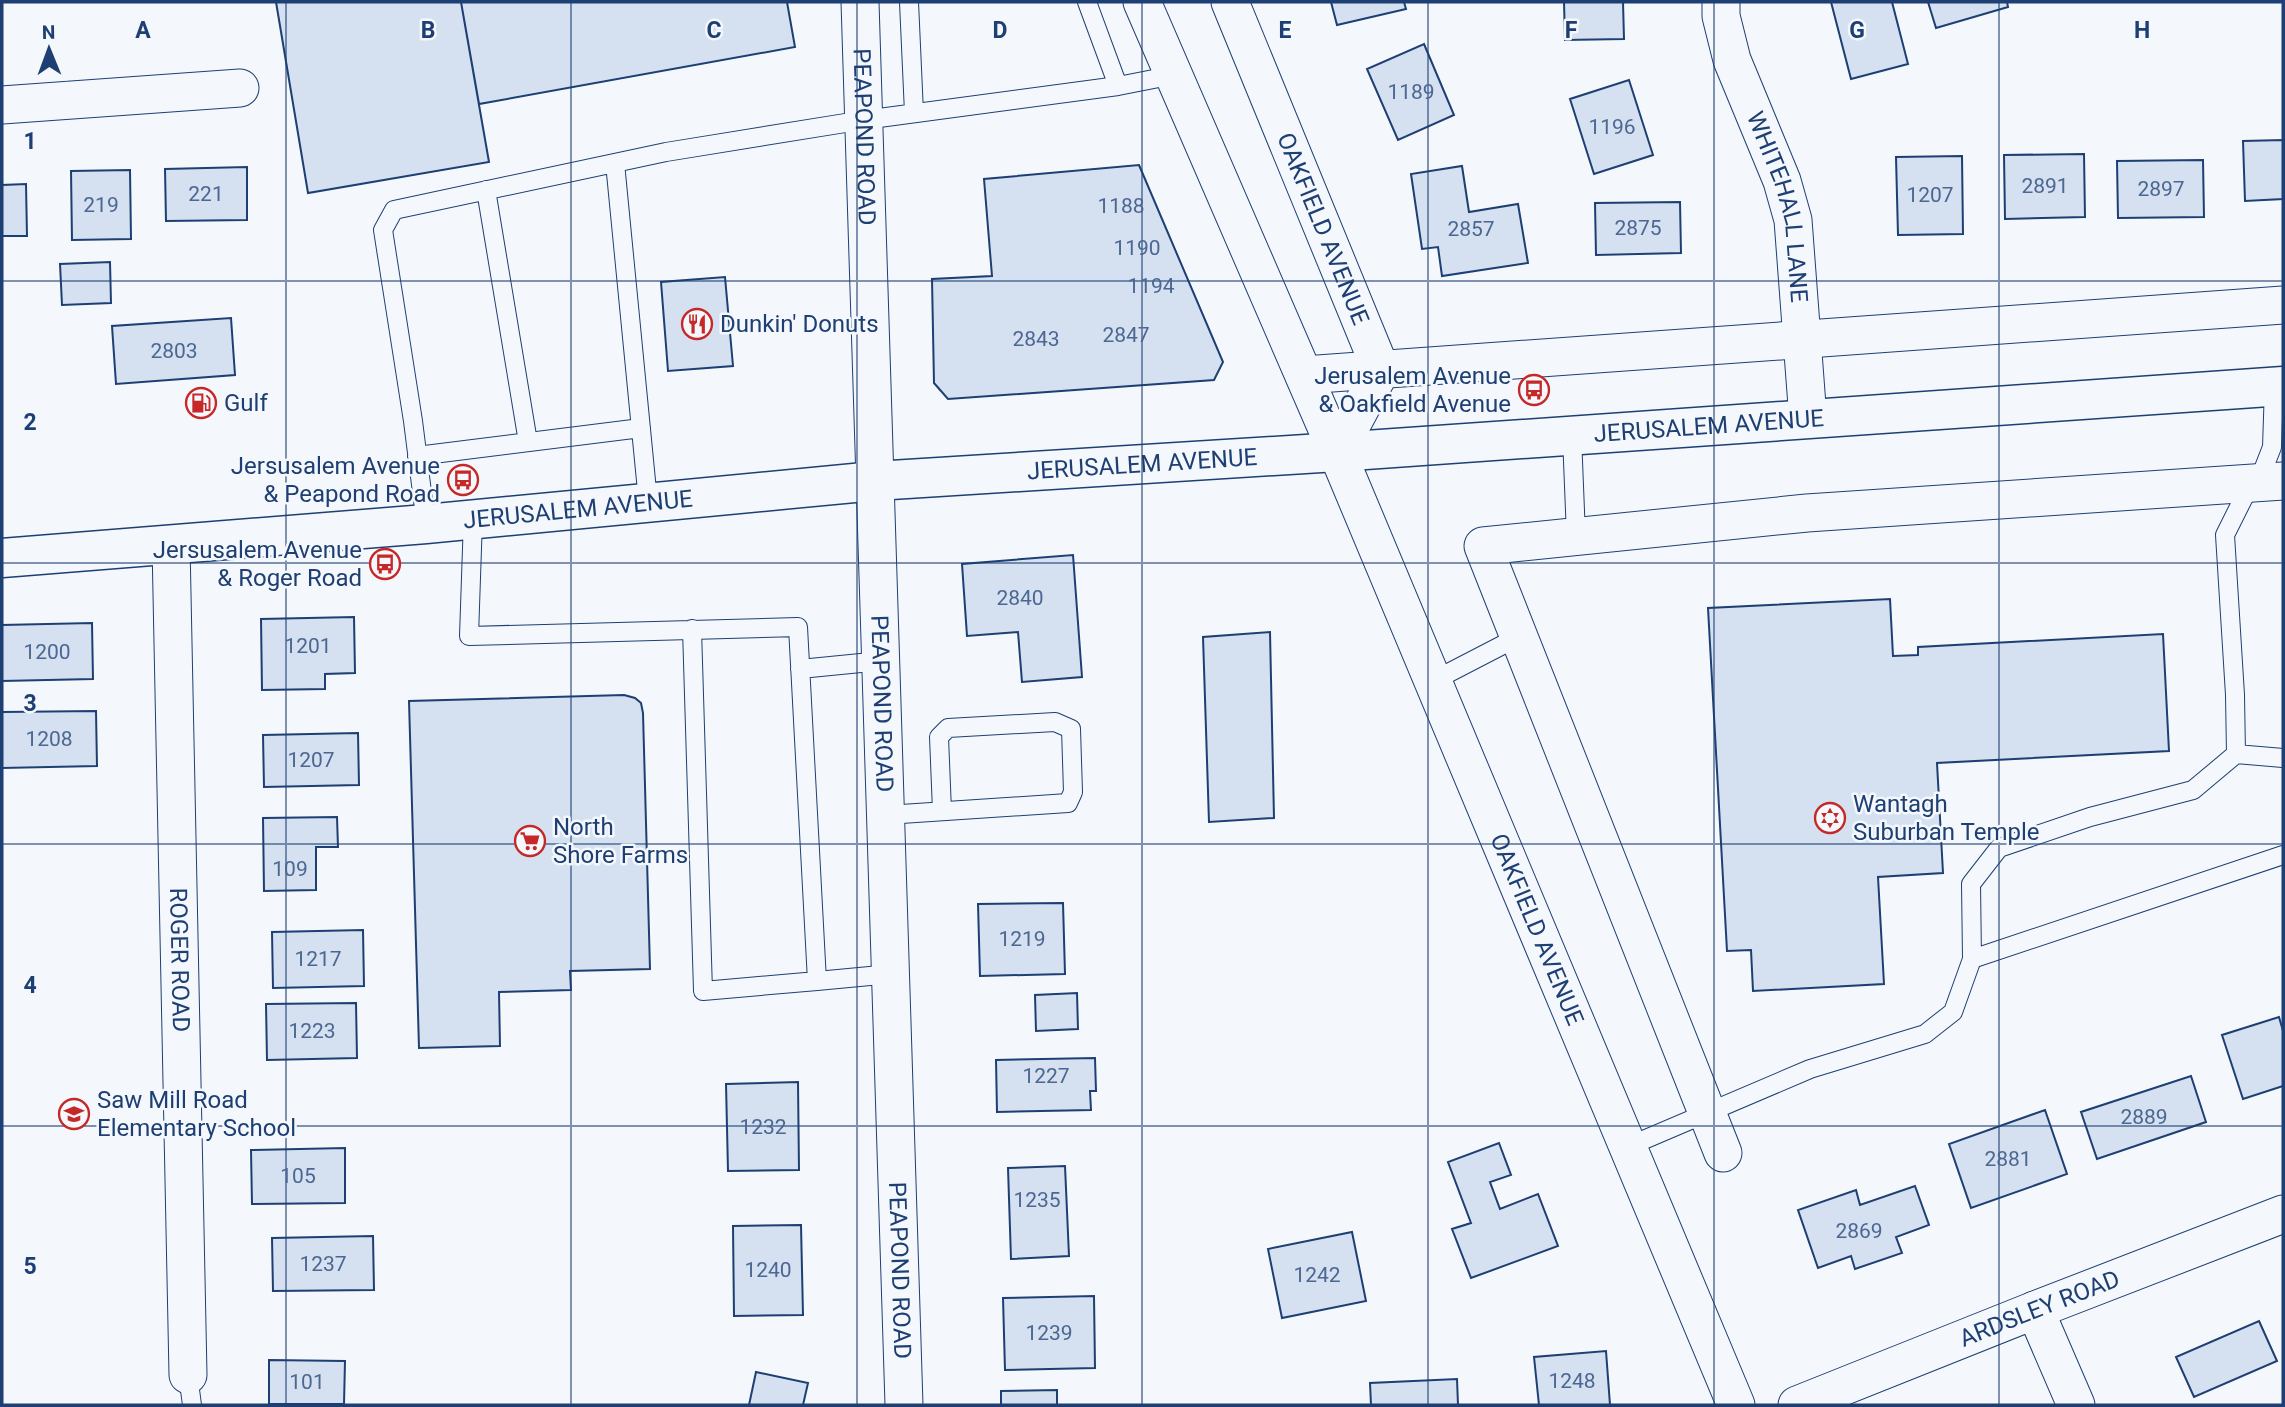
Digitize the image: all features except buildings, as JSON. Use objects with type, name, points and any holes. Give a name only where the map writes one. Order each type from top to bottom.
[{"type":"main road","name":"JERUSALEM AVENUE","points":[[2,558],[426,524],[875,481],[2279,387]]},
{"type":"street","name":"PEAPOND ROAD","points":[[860,2],[904,1405]]},
{"type":"street","name":"OAKFIELD AVENUE","points":[[1142,2],[1337,452],[1736,1405]]},
{"type":"street","name":"OAKFIELD AVENUE","points":[[1230,2],[1381,370]]},
{"type":"street","name":"WHITEHALL LANE","points":[[1721,2],[1721,16],[1732,60],[1782,181],[1793,220],[1808,419]]},
{"type":"street","points":[[2,104],[240,88]]},
{"type":"street","points":[[1304,375],[2283,305]]},
{"type":"street","points":[[1337,452],[1381,370]]},
{"type":"street","points":[[1723,1153],[1483,546],[1807,513],[2270,482]]},
{"type":"street","name":"ROGER ROAD","points":[[171,545],[190,1390]]},
{"type":"street","name":"ARDSLEY ROAD","points":[[1797,1405],[2283,1214]]},
{"type":"street","points":[[2035,1310],[2076,1405]]},
{"type":"lane","points":[[909,2],[914,113]]},
{"type":"lane","points":[[1087,2],[1118,86]]},
{"type":"lane","points":[[426,524],[383,230],[394,210],[666,152],[864,120],[1118,86],[1174,75]]},
{"type":"lane","points":[[615,163],[648,501]]},
{"type":"lane","points":[[486,190],[528,442]]},
{"type":"lane","points":[[2236,754],[2225,535],[2244,497],[2270,482],[2279,387]]},
{"type":"lane","points":[[417,456],[641,428]]},
{"type":"lane","points":[[1572,436],[1576,536]]},
{"type":"lane","points":[[473,519],[469,636],[798,627],[817,981]]},
{"type":"lane","points":[[692,629],[703,991],[891,974]]},
{"type":"lane","points":[[1433,681],[1518,637]]},
{"type":"lane","points":[[800,669],[881,661]]},
{"type":"lane","points":[[886,815],[1068,803],[1073,792],[1071,729],[1055,722],[948,728],[939,737],[942,811]]},
{"type":"lane","points":[[1627,1147],[1810,1069],[1926,1034],[1953,1012],[1972,959],[1972,884],[1999,848],[2090,817],[2193,790],[2236,754],[2283,758]]},
{"type":"lane","points":[[1972,959],[2283,855]]},
{"type":"place","name":"Dunkin' Donuts","points":[[697,324]]},
{"type":"place","name":"Jerusalem Avenue & Oakfield Avenue","points":[[1534,390]]},
{"type":"place","name":"Gulf","points":[[201,403]]},
{"type":"place","name":"Jersusalem Avenue & Peapond Road","points":[[463,480]]},
{"type":"place","name":"Jersusalem Avenue & Roger Road","points":[[385,564]]},
{"type":"place","name":"Wantagh Suburban Temple","points":[[1830,818]]},
{"type":"place","name":"North Shore Farms","points":[[530,841]]},
{"type":"place","name":"Saw Mill Road Elementary School","points":[[74,1114]]}]
